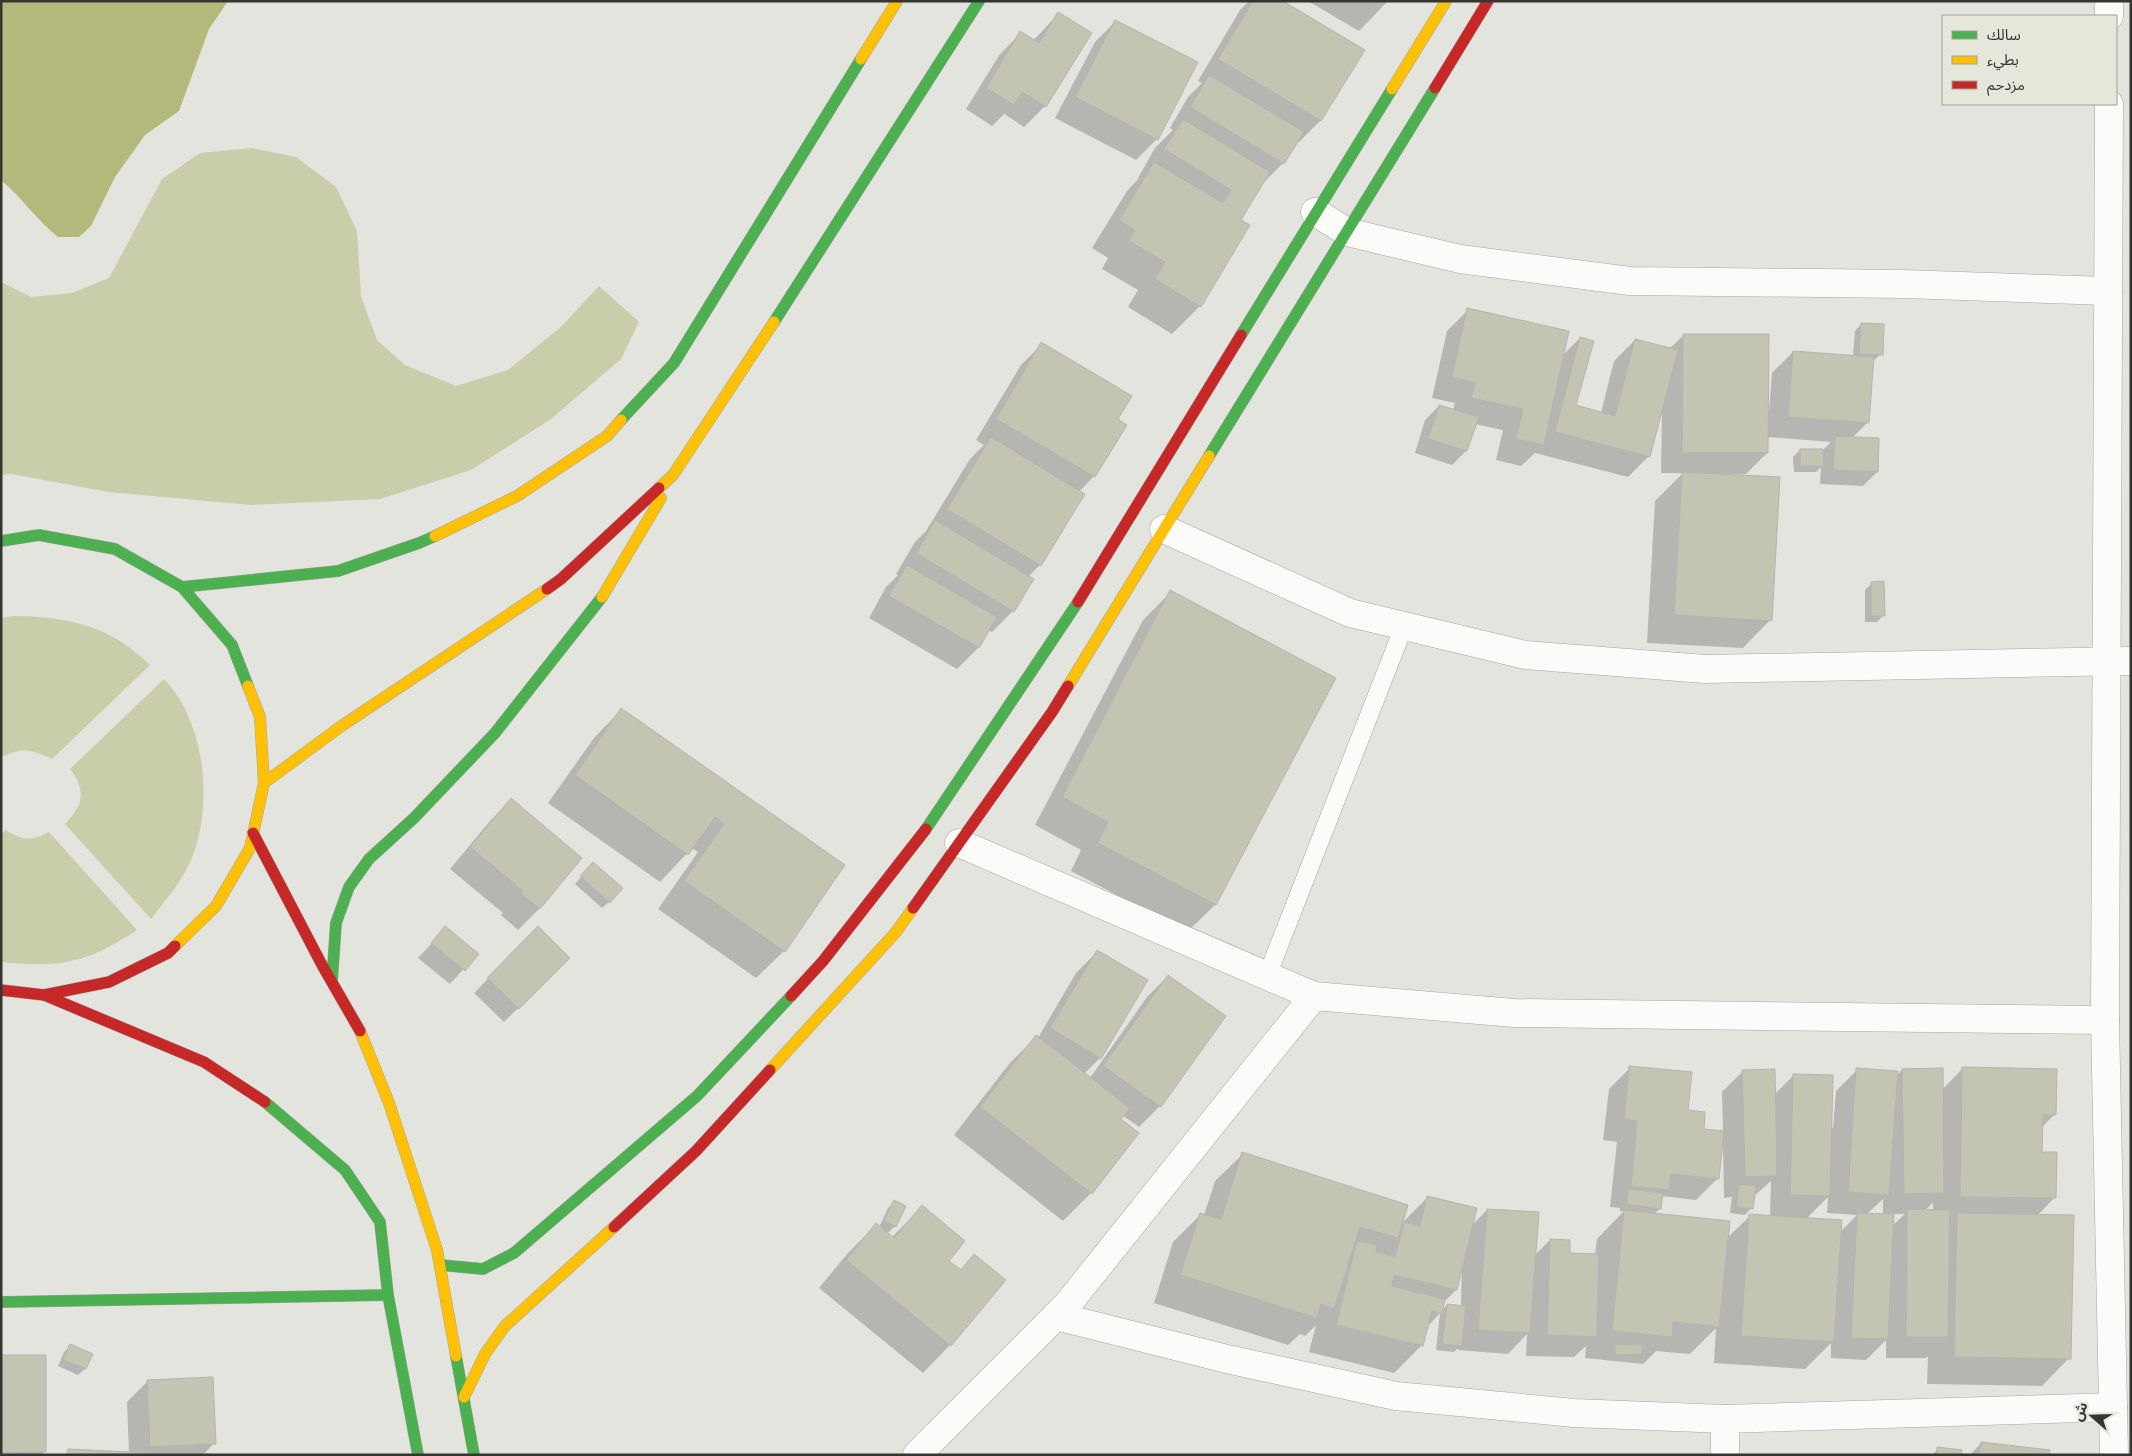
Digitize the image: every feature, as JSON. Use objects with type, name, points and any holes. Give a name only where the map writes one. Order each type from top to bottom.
[{"type":"street","points":[[182,587],[338,571],[419,543],[517,496],[607,436],[674,362],[897,1]]},
{"type":"street","points":[[332,981],[336,923],[349,887],[369,859],[414,818],[496,733],[598,605],[673,475],[786,304],[978,1]]},
{"type":"street","points":[[440,1265],[483,1269],[514,1253],[697,1096],[823,961],[935,817],[1081,597],[1315,212],[1446,1]]},
{"type":"street","points":[[464,1397],[485,1354],[505,1326],[696,1151],[896,932],[1052,712],[1488,1]]},
{"type":"street","points":[[2109,1],[2109,15]]},
{"type":"street","points":[[2109,105],[2108,291],[2119,661],[2105,1020],[2120,1271],[2113,1407],[2114,1455]]},
{"type":"street","points":[[1315,212],[1347,232],[1460,259],[1630,281],[1904,284],[2108,291]]},
{"type":"street","points":[[264,783],[340,727],[562,579],[673,475]]},
{"type":"street","points":[[1164,529],[1350,613],[1525,655],[1704,670],[2119,661]]},
{"type":"street","points":[[1,541],[39,535],[115,549],[182,587],[232,645],[260,717],[264,783],[250,848],[216,906],[168,952],[109,982],[44,994],[1,990]]},
{"type":"street","points":[[253,834],[357,1024],[389,1103],[437,1250],[474,1455]]},
{"type":"street","points":[[959,843],[1314,996],[1514,1013],[2105,1020]]},
{"type":"street","points":[[44,994],[204,1062],[272,1106],[345,1170],[380,1222],[388,1295],[418,1455]]},
{"type":"street","points":[[917,1455],[1067,1305],[1314,996]]},
{"type":"street","points":[[1,1302],[388,1295]]},
{"type":"street","points":[[1056,1316],[1227,1359],[1396,1396],[1574,1413],[1725,1419],[2113,1407]]},
{"type":"street","points":[[1725,1419],[1725,1455]]},
{"type":"lane","points":[[1267,976],[1404,626]]},
{"type":"shaded area","points":[[1,1],[228,1],[209,29],[179,111],[145,135],[115,177],[91,226],[79,237],[58,237],[1,180]]},
{"type":"shaded area","points":[[252,148],[296,157],[336,187],[357,231],[361,296],[377,340],[405,365],[456,386],[508,370],[562,326],[599,286],[639,322],[621,359],[551,419],[471,470],[380,499],[251,505],[109,492],[11,474],[1,475],[1,282],[31,297],[72,293],[109,278],[162,179],[200,153]]},
{"type":"shaded area","points":[[14,616],[53,618],[87,626],[119,641],[135,651],[150,665],[52,759],[39,753],[28,751],[17,751],[4,756],[1,754],[1,618]]},
{"type":"shaded area","points":[[164,679],[178,697],[189,717],[196,739],[201,763],[203,811],[193,855],[185,873],[151,919],[65,824],[76,811],[81,798],[79,784],[70,769]]},
{"type":"shaded area","points":[[6,830],[22,838],[38,837],[49,832],[137,930],[103,950],[73,961],[41,964],[1,962],[1,834]]},
{"type":"building","points":[[1253,1],[1283,1],[1365,50],[1321,121],[1218,59]]},
{"type":"building","points":[[1058,12],[1092,33],[1046,107],[1022,92],[1014,105],[986,88],[1020,31],[1039,43]]},
{"type":"building","points":[[1115,20],[1198,62],[1158,140],[1075,97]]},
{"type":"building","points":[[1209,75],[1304,132],[1284,164],[1190,107]]},
{"type":"building","points":[[1183,119],[1270,172],[1241,220],[1250,225],[1201,307],[1155,279],[1165,262],[1129,241],[1135,230],[1119,220],[1154,162],[1223,203],[1231,190],[1164,149]]},
{"type":"building","points":[[1467,308],[1569,331],[1544,445],[1516,439],[1523,409],[1471,398],[1475,383],[1452,377]]},
{"type":"building","points":[[1861,323],[1884,324],[1883,355],[1859,354]]},
{"type":"building","points":[[1683,334],[1769,334],[1768,453],[1682,453]]},
{"type":"building","points":[[1580,337],[1594,341],[1576,405],[1615,416],[1635,339],[1678,350],[1650,457],[1555,432]]},
{"type":"building","points":[[1041,342],[1132,396],[1118,419],[1127,425],[1095,477],[996,419]]},
{"type":"building","points":[[1793,351],[1874,357],[1869,423],[1788,417]]},
{"type":"building","points":[[1439,405],[1479,417],[1467,451],[1428,439]]},
{"type":"building","points":[[1835,436],[1879,438],[1878,472],[1833,470]]},
{"type":"building","points":[[991,437],[1085,494],[1041,566],[947,509]]},
{"type":"building","points":[[1800,449],[1823,449],[1824,466],[1800,466]]},
{"type":"building","points":[[1682,472],[1780,477],[1772,621],[1674,615]]},
{"type":"building","points":[[935,520],[1034,579],[1014,612],[916,553]]},
{"type":"building","points":[[907,565],[997,617],[979,648],[889,596]]},
{"type":"building","points":[[1884,581],[1885,616],[1871,616],[1871,582]]},
{"type":"building","points":[[1170,590],[1336,678],[1216,905],[1098,843],[1108,822],[1062,797]]},
{"type":"building","points":[[621,708],[845,865],[785,952],[684,881],[724,824],[715,817],[688,855],[575,775]]},
{"type":"building","points":[[511,798],[582,858],[540,909],[521,894],[523,891],[470,847]]},
{"type":"building","points":[[593,862],[623,888],[610,903],[580,876]]},
{"type":"building","points":[[445,926],[479,954],[465,971],[431,943]]},
{"type":"building","points":[[538,926],[570,958],[519,1009],[487,978]]},
{"type":"building","points":[[1097,950],[1148,980],[1101,1059],[1050,1028]]},
{"type":"building","points":[[1168,975],[1226,1016],[1161,1107],[1103,1066]]},
{"type":"building","points":[[1036,1035],[1130,1108],[1121,1119],[1139,1133],[1092,1194],[980,1107]]},
{"type":"building","points":[[1629,1066],[1692,1072],[1688,1110],[1705,1112],[1704,1129],[1724,1131],[1719,1179],[1671,1174],[1669,1190],[1631,1186],[1637,1121],[1624,1119]]},
{"type":"building","points":[[1962,1067],[2057,1069],[2056,1115],[2043,1115],[2042,1152],[2057,1152],[2056,1198],[1960,1197]]},
{"type":"building","points":[[1856,1068],[1898,1071],[1889,1195],[1848,1192]]},
{"type":"building","points":[[1943,1068],[1944,1193],[1904,1194],[1902,1069]]},
{"type":"building","points":[[1775,1069],[1777,1176],[1745,1177],[1742,1070]]},
{"type":"building","points":[[1793,1074],[1833,1075],[1830,1196],[1790,1195]]},
{"type":"building","points":[[1242,1152],[1408,1205],[1398,1238],[1360,1227],[1334,1309],[1321,1304],[1317,1318],[1180,1275],[1200,1213],[1221,1219]]},
{"type":"building","points":[[1739,1184],[1756,1186],[1753,1209],[1736,1207]]},
{"type":"building","points":[[1628,1189],[1663,1193],[1661,1209],[1626,1204]]},
{"type":"building","points":[[1427,1196],[1477,1208],[1457,1290],[1394,1275],[1392,1286],[1445,1299],[1442,1314],[1432,1311],[1423,1346],[1336,1325],[1357,1241],[1377,1245],[1376,1252],[1395,1257],[1404,1222],[1420,1226]]},
{"type":"building","points":[[894,1200],[906,1206],[896,1227],[884,1221]]},
{"type":"building","points":[[922,1205],[965,1241],[949,1261],[961,1270],[974,1254],[1006,1280],[951,1346],[846,1260],[876,1223],[894,1238]]},
{"type":"building","points":[[1487,1209],[1539,1212],[1530,1333],[1478,1330]]},
{"type":"building","points":[[1907,1209],[1950,1210],[1948,1337],[1906,1337]]},
{"type":"building","points":[[1624,1210],[1730,1221],[1719,1327],[1673,1322],[1672,1337],[1612,1331]]},
{"type":"building","points":[[1857,1213],[1894,1214],[1888,1339],[1851,1338]]},
{"type":"building","points":[[1957,1213],[2074,1215],[2071,1359],[1954,1357]]},
{"type":"building","points":[[1749,1214],[1842,1220],[1834,1342],[1741,1336]]},
{"type":"building","points":[[1550,1239],[1570,1240],[1570,1253],[1599,1254],[1597,1337],[1547,1335]]},
{"type":"building","points":[[1447,1304],[1466,1306],[1462,1346],[1442,1344]]},
{"type":"building","points":[[70,1344],[93,1354],[86,1369],[63,1360]]},
{"type":"building","points":[[1642,1344],[1642,1354],[1615,1355],[1615,1345]]},
{"type":"building","points":[[1,1355],[46,1355],[46,1452],[1,1453]]},
{"type":"building","points":[[213,1377],[216,1444],[150,1447],[147,1380]]},
{"type":"building","points":[[1981,1442],[2050,1450],[2049,1455],[1979,1455]]},
{"type":"building","points":[[1937,1447],[1962,1450],[1961,1455],[1937,1455]]},
{"type":"building","points":[[68,1449],[152,1453],[152,1455],[67,1455]]},
{"type":"traffic: fast","points":[[774,322],[979,1]]},
{"type":"traffic: fast","points":[[621,420],[674,363],[861,59]]},
{"type":"traffic: fast","points":[[1209,456],[1435,88]]},
{"type":"traffic: fast","points":[[1241,335],[1392,89]]},
{"type":"traffic: fast","points":[[1,541],[39,535],[115,549],[182,587],[232,645],[248,686]]},
{"type":"traffic: fast","points":[[182,587],[338,571],[435,536]]},
{"type":"traffic: fast","points":[[332,981],[336,923],[349,887],[369,859],[414,818],[495,733],[602,597]]},
{"type":"traffic: fast","points":[[926,829],[1078,602]]},
{"type":"traffic: fast","points":[[440,1265],[483,1269],[514,1253],[697,1096],[791,996]]},
{"type":"traffic: fast","points":[[265,1102],[345,1170],[380,1222],[388,1295],[418,1455]]},
{"type":"traffic: fast","points":[[1,1302],[388,1295]]},
{"type":"traffic: fast","points":[[456,1356],[474,1455]]},
{"type":"traffic: slow","points":[[861,59],[897,1]]},
{"type":"traffic: slow","points":[[1392,89],[1446,1]]},
{"type":"traffic: slow","points":[[659,488],[673,475],[774,322]]},
{"type":"traffic: slow","points":[[435,536],[517,496],[607,436],[621,420]]},
{"type":"traffic: slow","points":[[1068,686],[1209,456]]},
{"type":"traffic: slow","points":[[602,597],[661,498]]},
{"type":"traffic: slow","points":[[264,783],[340,727],[547,589]]},
{"type":"traffic: slow","points":[[175,946],[216,906],[250,848],[264,783],[260,717],[248,686]]},
{"type":"traffic: slow","points":[[770,1070],[896,932],[913,908]]},
{"type":"traffic: slow","points":[[360,1031],[389,1103],[437,1250],[456,1356]]},
{"type":"traffic: slow","points":[[464,1397],[485,1354],[505,1326],[614,1227]]},
{"type":"traffic: jam","points":[[1435,88],[1488,1]]},
{"type":"traffic: jam","points":[[1078,602],[1241,335]]},
{"type":"traffic: jam","points":[[547,589],[561,579],[659,488]]},
{"type":"traffic: jam","points":[[913,908],[1052,712],[1068,686]]},
{"type":"traffic: jam","points":[[791,996],[823,961],[926,829]]},
{"type":"traffic: jam","points":[[253,833],[322,965],[360,1031]]},
{"type":"traffic: jam","points":[[1,990],[44,995],[109,982],[168,953],[175,946]]},
{"type":"traffic: jam","points":[[44,995],[204,1062],[265,1102]]},
{"type":"traffic: jam","points":[[614,1227],[696,1151],[770,1070]]}]
